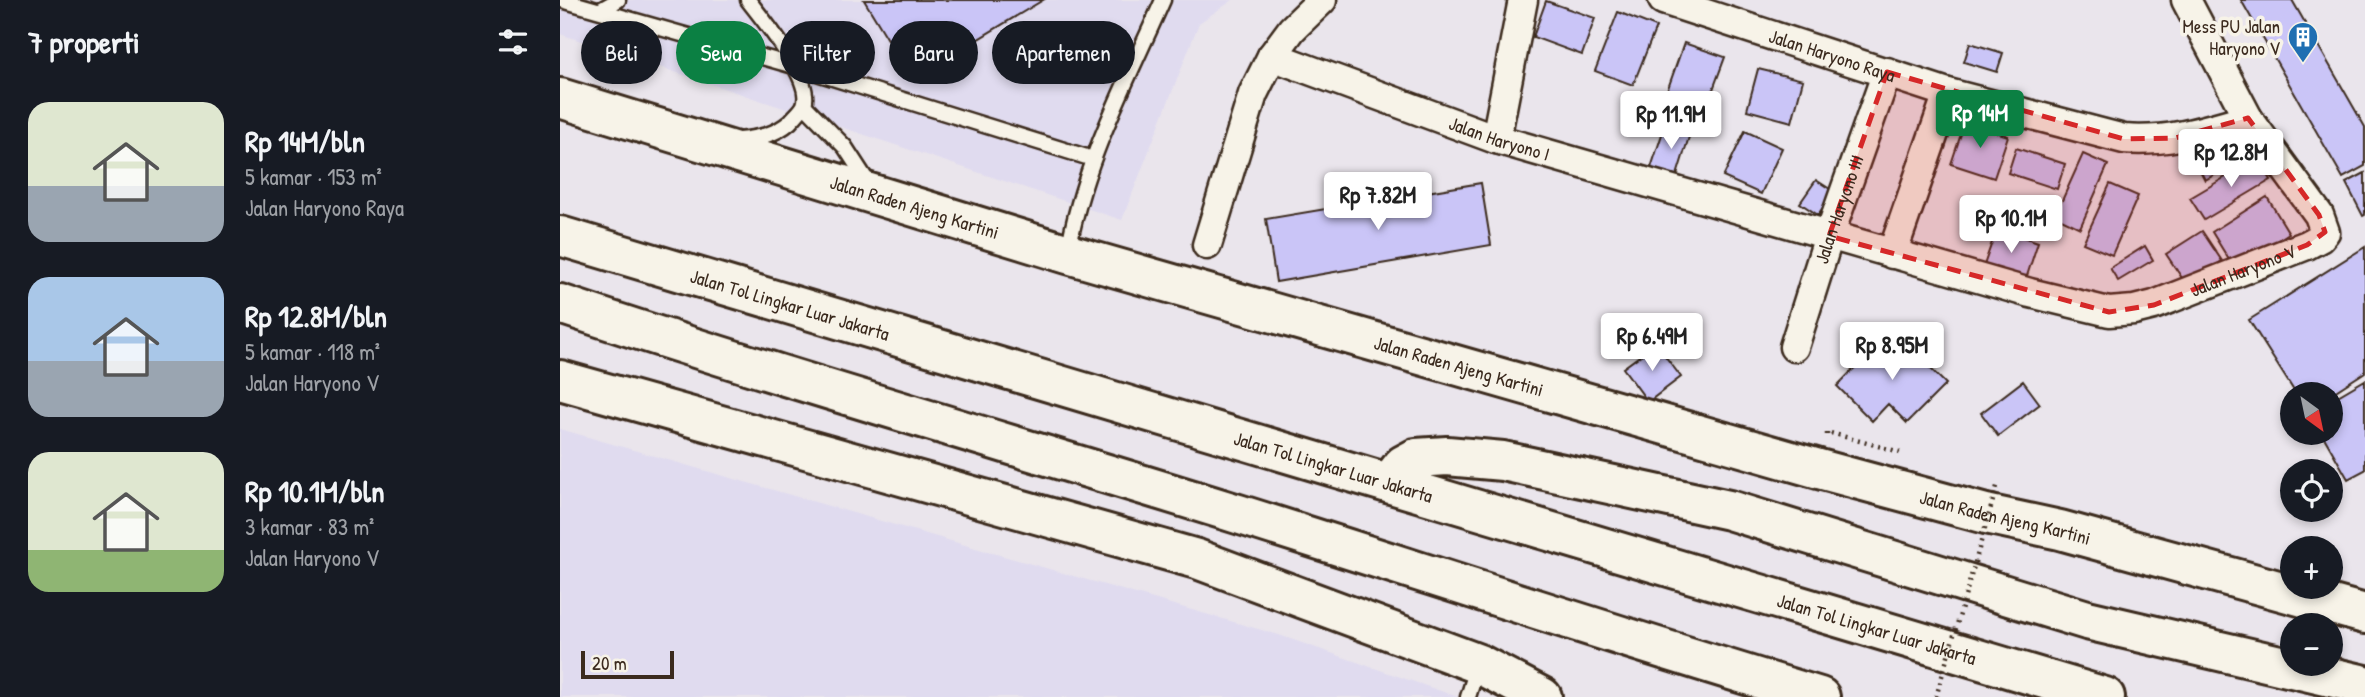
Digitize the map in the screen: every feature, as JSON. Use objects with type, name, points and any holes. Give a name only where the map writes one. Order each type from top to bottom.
[{"type":"highway","name":"Jalan Raden Ajeng Kartini","points":[[560,98],[1068,254],[1819,470],[2074,534],[2365,614]]},
{"type":"highway","name":"Jalan Tol Lingkar Luar Jakarta","points":[[560,236],[2105,697]]},
{"type":"highway","points":[[560,304],[710,354],[1213,507],[1780,690],[1821,697]]},
{"type":"highway","points":[[560,380],[1197,559],[1473,681],[1542,697]]},
{"type":"highway","points":[[1384,482],[1416,457],[1447,456],[1503,461],[1729,510],[2087,620],[2365,685]]},
{"type":"street","points":[[1207,245],[1252,94],[1272,56],[1292,29],[1322,0]]},
{"type":"street","points":[[1496,139],[1523,0]]},
{"type":"street","name":"Jalan Haryono Raya","points":[[1663,0],[1948,93],[2123,139],[2148,142],[2175,138],[2248,118]]},
{"type":"street","name":"Jalan Haryono V","points":[[1892,254],[2109,312],[2154,305],[2307,246],[2320,238],[2325,232],[2319,215],[2248,118],[2186,0]]},
{"type":"street","name":"Jalan Haryono I","points":[[1272,56],[1496,139],[1892,254]]},
{"type":"street","name":"Jalan Haryono III","points":[[1794,347],[1829,236],[1887,72]]},
{"type":"street","points":[[1892,254],[1948,93]]},
{"type":"lane","points":[[562,0],[780,62]]},
{"type":"lane","points":[[600,10],[618,0]]},
{"type":"lane","points":[[748,0],[780,46]]},
{"type":"lane","points":[[1068,254],[1071,231],[1093,159],[1163,0]]},
{"type":"lane","points":[[706,142],[760,138],[782,128],[804,105],[805,91],[802,84]]},
{"type":"lane","points":[[852,84],[1093,159]]},
{"type":"lane","points":[[804,105],[845,147],[877,197]]},
{"type":"path","points":[[1936,697],[1998,483]]},
{"type":"highlighted area","points":[[1887,72],[2124,139],[2175,138],[2248,118],[2319,215],[2325,232],[2307,245],[2154,305],[2109,312],[1829,236]]},
{"type":"shaded area","points":[[560,0],[1233,0],[1199,23],[1122,220],[711,84],[766,84],[766,21],[676,21],[676,72],[662,68],[662,21],[581,21],[581,41],[560,34]]},
{"type":"shaded area","points":[[560,429],[1279,635],[1458,697],[560,697]]},
{"type":"building","points":[[864,0],[1043,0],[1008,21],[992,21],[992,31],[978,39],[978,21],[889,21],[889,41]]},
{"type":"building","name":"Mess PU Jalan Haryono V","points":[[2241,0],[2292,0],[2365,127],[2365,166],[2343,178]]},
{"type":"building","points":[[1546,1],[1595,18],[1582,55],[1533,37]]},
{"type":"building","points":[[1618,12],[1656,27],[1633,85],[1595,71]]},
{"type":"building","points":[[1684,43],[1725,57],[1705,111],[1665,97]]},
{"type":"building","points":[[1970,43],[2003,53],[1997,72],[1964,62]]},
{"type":"building","points":[[1758,69],[1803,80],[1792,122],[1747,110]]},
{"type":"building","points":[[1668,116],[1693,124],[1674,185],[1648,177]]},
{"type":"building","points":[[1965,122],[2008,136],[1994,178],[1951,164]]},
{"type":"building","points":[[1745,131],[1782,148],[1761,194],[1723,177]]},
{"type":"building","points":[[2229,135],[2242,159],[2205,180],[2192,155]]},
{"type":"building","points":[[2016,148],[2065,164],[2057,189],[2008,173]]},
{"type":"building","points":[[2083,154],[2108,165],[2080,228],[2055,216]]},
{"type":"building","points":[[2258,158],[2271,180],[2204,220],[2190,198]]},
{"type":"building","points":[[2365,173],[2365,215],[2363,216],[2346,183]]},
{"type":"building","points":[[1816,180],[1833,191],[1818,215],[1800,203]]},
{"type":"building","points":[[1481,183],[1491,245],[1276,282],[1266,219]]},
{"type":"building","points":[[2110,184],[2138,196],[2112,255],[2083,243]]},
{"type":"building","points":[[2267,197],[2289,233],[2234,268],[2212,232]]},
{"type":"building","points":[[1997,228],[2038,242],[2025,282],[1983,268]]},
{"type":"building","points":[[2202,231],[2222,261],[2186,284],[2166,254]]},
{"type":"building","points":[[2145,246],[2153,260],[2118,281],[2110,268]]},
{"type":"building","points":[[2365,247],[2365,372],[2343,386],[2343,382],[2288,382],[2249,320]]},
{"type":"building","points":[[1897,335],[1946,384],[1907,423],[1888,404],[1872,421],[1837,386],[1867,355],[1872,360]]},
{"type":"building","points":[[1656,344],[1681,377],[1648,402],[1623,368]]},
{"type":"building","points":[[2365,380],[2365,470],[2348,479],[2343,470],[2343,459],[2337,459],[2328,445],[2343,445],[2343,393]]},
{"type":"building","points":[[2023,381],[2040,404],[1998,436],[1981,413]]},
{"type":"place","name":"Mess PU Jalan Haryono V","points":[[2303,64]]}]
